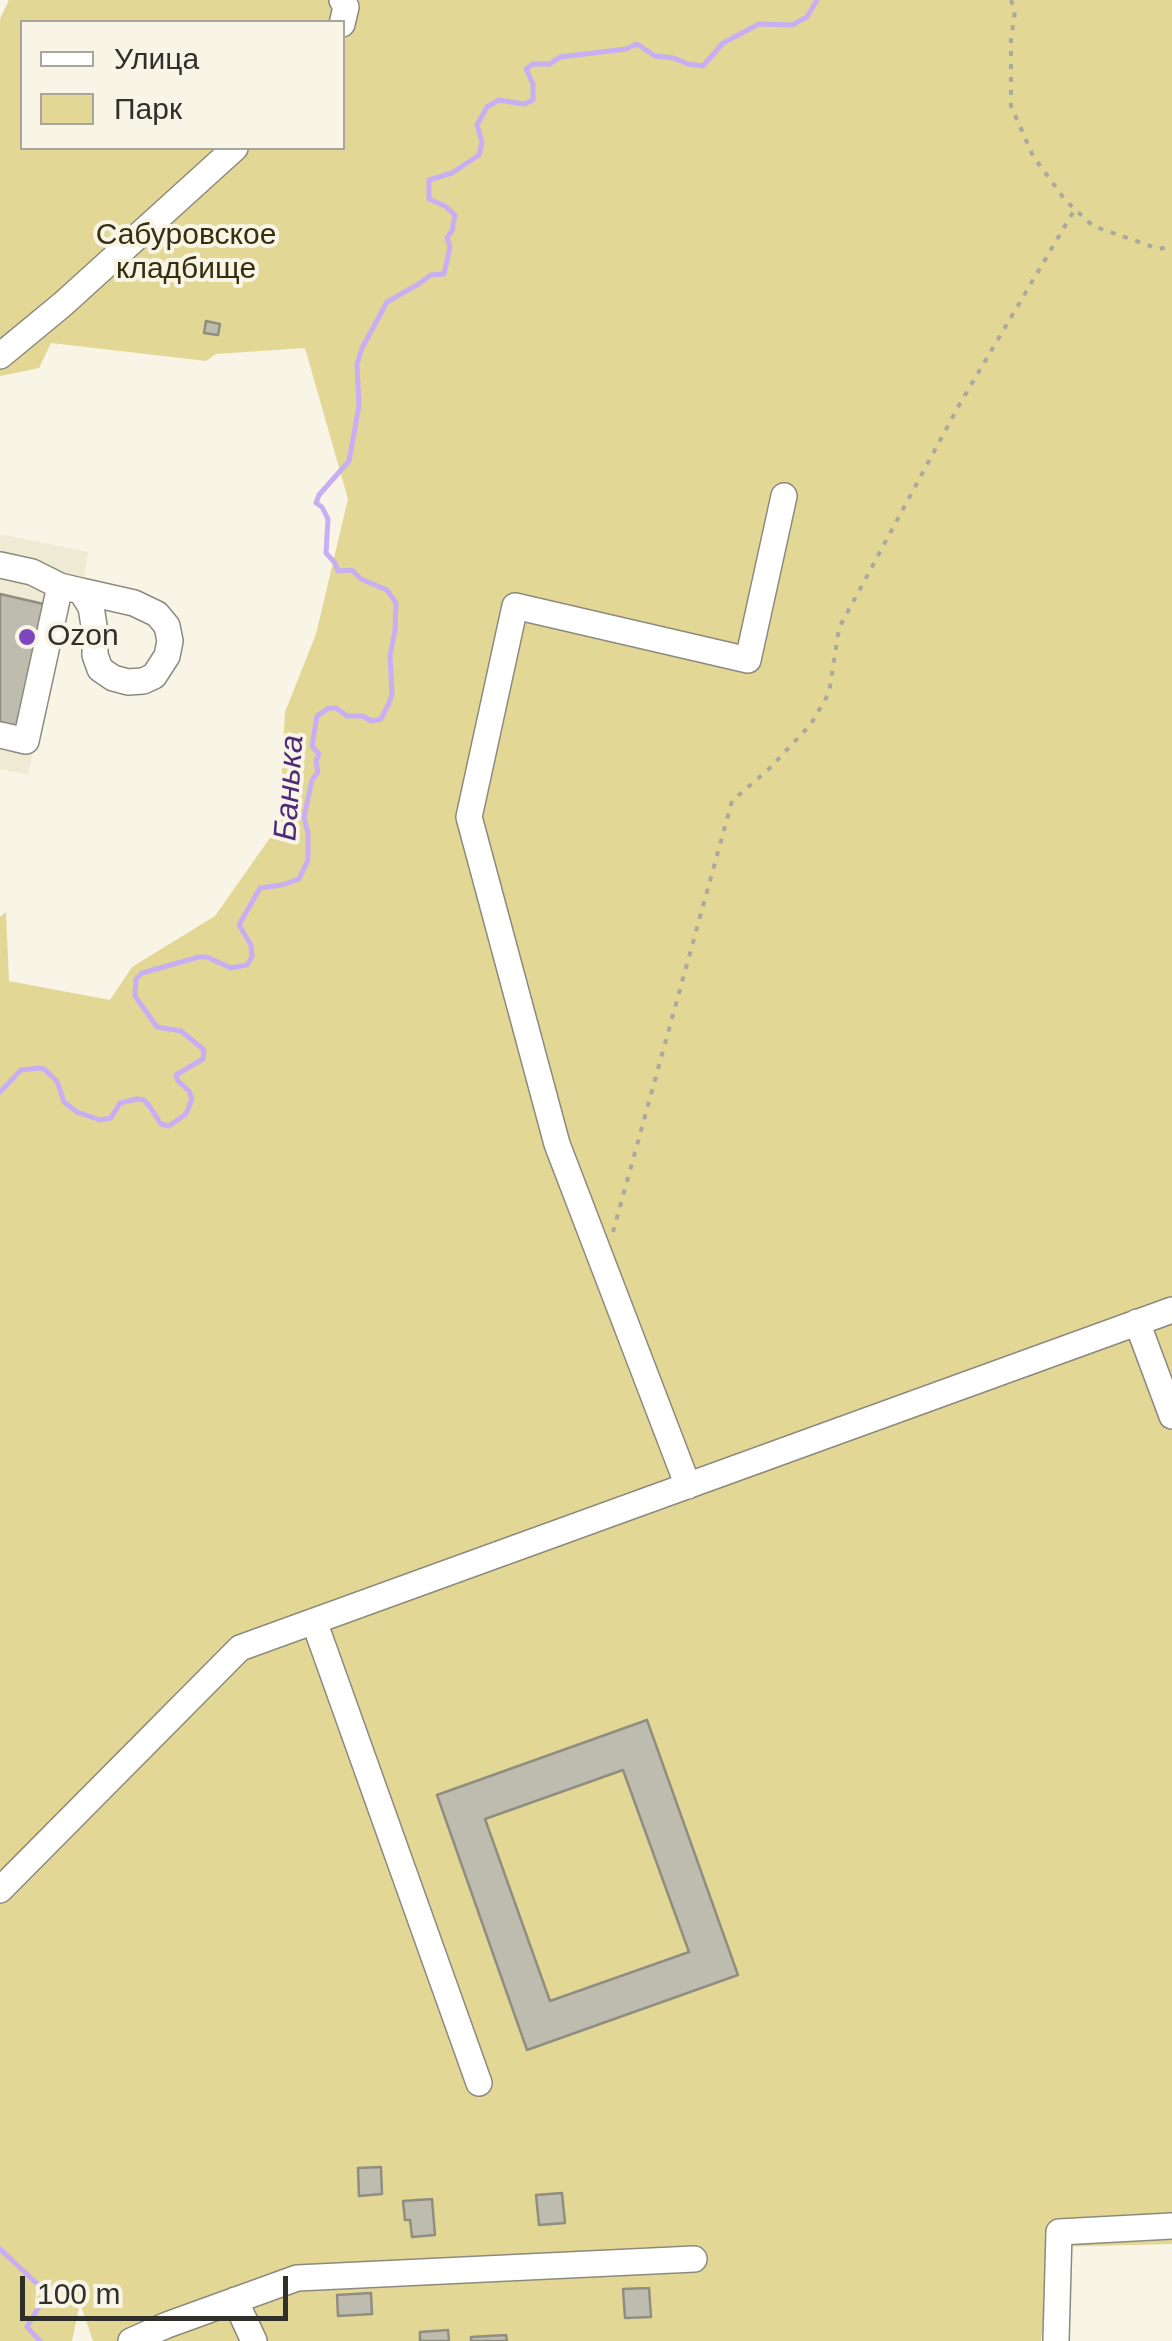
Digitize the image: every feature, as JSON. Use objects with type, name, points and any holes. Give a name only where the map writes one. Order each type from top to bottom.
[{"type":"lane","points":[[0,356],[233,150]]},
{"type":"lane","points":[[688,1486],[556,1144],[469,817],[515,606],[748,660],[784,496]]},
{"type":"lane","points":[[0,565],[32,572],[70,588],[26,741],[0,735]]},
{"type":"lane","points":[[0,1890],[240,1648],[1172,1310]]},
{"type":"lane","points":[[1137,1322],[1172,1416]]},
{"type":"lane","points":[[314,1621],[480,2083]]},
{"type":"lane","points":[[1056,2341],[1059,2232],[1172,2226]]},
{"type":"lane","points":[[132,2341],[297,2278],[694,2259]]},
{"type":"lane","points":[[235,2300],[254,2341]]},
{"type":"path","points":[[1011,0],[1015,10],[1011,106],[1033,156],[1065,200],[1093,226],[1159,249],[1172,246]]},
{"type":"path","points":[[613,1232],[732,800],[769,769],[810,724],[829,693],[839,628],[958,408],[1074,209]]},
{"type":"shaded area","points":[[0,534],[88,552],[84,579],[65,612],[28,775],[0,769]]},
{"type":"green space","name":"Сабуровское кладбище","points":[[9,0],[1172,0],[1172,2244],[1054,2247],[1041,2341],[93,2341],[80,2303],[72,2341],[0,2341],[0,917],[6,912],[9,981],[110,1000],[132,967],[215,916],[279,825],[285,712],[316,634],[348,499],[305,348],[216,354],[206,361],[51,343],[39,368],[0,376],[0,19]]},
{"type":"building","points":[[206,321],[220,324],[218,335],[204,333]]},
{"type":"building","points":[[0,594],[48,605],[20,734],[0,730]]},
{"type":"building","points":[[647,1720],[738,1975],[527,2050],[437,1795]],"holes":[[[623,1770],[689,1952],[550,2001],[485,1819]]]},
{"type":"building","points":[[381,2167],[382,2194],[359,2196],[358,2168]]},
{"type":"building","points":[[562,2193],[565,2223],[539,2225],[536,2195]]},
{"type":"building","points":[[432,2199],[435,2235],[412,2237],[403,2201]]},
{"type":"building","points":[[649,2288],[651,2317],[625,2318],[623,2289]]},
{"type":"building","points":[[371,2293],[372,2314],[338,2316],[337,2295]]},
{"type":"building","points":[[448,2330],[449,2341],[420,2341],[420,2332]]},
{"type":"building","points":[[506,2335],[507,2341],[471,2341],[471,2337]]},
{"type":"waterway","name":"Банька","points":[[0,1092],[21,1070],[39,1068],[57,1081],[64,1102],[77,1112],[100,1120],[111,1118],[120,1103],[137,1099],[144,1100],[161,1124],[169,1126],[186,1114],[192,1099],[176,1075],[203,1059],[204,1050],[181,1031],[157,1027],[135,996],[136,979],[142,973],[199,957],[231,968],[247,965],[252,957],[251,945],[239,925],[260,888],[299,879],[308,860],[304,817],[312,780],[318,772],[319,754],[312,746],[317,716],[336,708],[347,716],[372,721],[381,719],[388,705],[392,695],[390,655],[396,603],[387,590],[361,579],[352,570],[338,571],[326,553],[328,519],[316,503],[349,461],[359,406],[357,364],[387,302],[431,275],[444,274],[450,247],[447,238],[455,215],[429,199],[429,180],[452,173],[479,155],[482,142],[477,125],[487,107],[499,100],[524,104],[533,100],[533,84],[526,69],[533,64],[550,64],[560,57],[626,49],[637,44],[655,56],[703,66],[723,43],[759,24],[792,25],[807,17],[817,0]]},
{"type":"waterway","name":"Банька","points":[[0,2249],[47,2293],[27,2327],[40,2341]]},
{"type":"place","name":"Ozon","points":[[27,637]]}]
